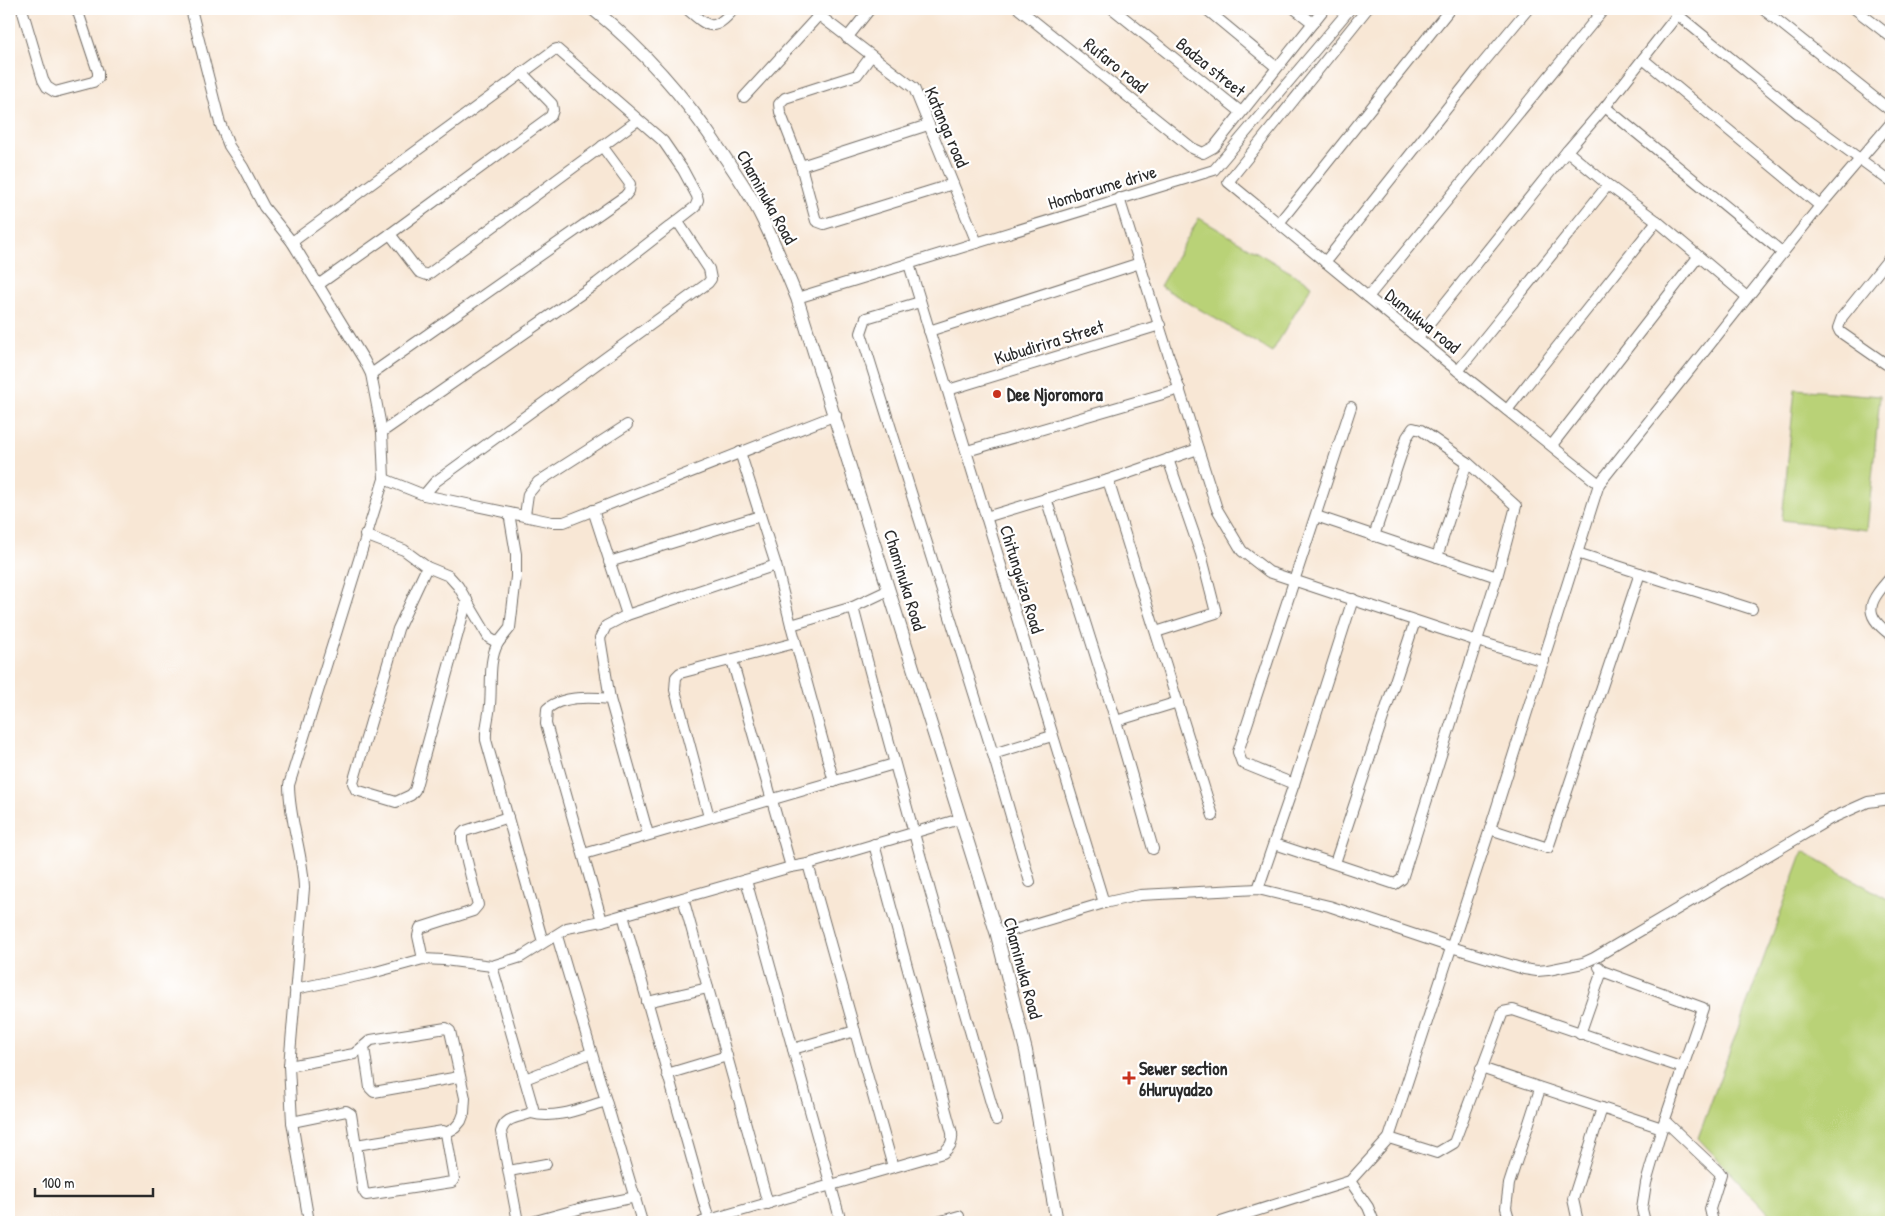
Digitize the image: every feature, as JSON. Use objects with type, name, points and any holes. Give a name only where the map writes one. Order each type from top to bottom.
[{"type":"main road","name":"Chaminuka Road","points":[[593,9],[654,64],[674,86],[710,134],[743,184],[761,216],[798,298],[997,935],[1024,1043],[1057,1222]]},
{"type":"street","points":[[22,9],[45,84],[51,91],[55,92],[93,82],[98,78],[98,72],[77,9]]},
{"type":"street","points":[[191,9],[220,123],[229,146],[243,167],[264,207],[292,242],[371,374],[382,432],[384,479],[290,785],[293,828],[302,862],[304,881],[289,1066],[292,1122],[309,1222]]},
{"type":"street","points":[[687,9],[701,21],[712,25],[722,22],[734,9]]},
{"type":"street","points":[[847,38],[870,9]]},
{"type":"street","name":"Rufaro road","points":[[1019,9],[1192,148],[1203,154],[1214,147],[1241,112]]},
{"type":"street","name":"Badza street","points":[[1113,9],[1241,112]]},
{"type":"street","points":[[1206,9],[1276,67]]},
{"type":"street","points":[[1295,9],[1313,23]]},
{"type":"street","points":[[1241,112],[1324,9]]},
{"type":"street","name":"Hombarume drive","points":[[798,298],[1214,170],[1350,9]]},
{"type":"street","name":"Dumukwa road","points":[[1367,9],[1228,182],[1599,484]]},
{"type":"street","points":[[1279,223],[1450,9]]},
{"type":"street","points":[[1325,262],[1528,9]]},
{"type":"street","points":[[1368,297],[1604,9]]},
{"type":"street","points":[[1763,9],[1891,111]]},
{"type":"street","points":[[1855,9],[1891,37]]},
{"type":"street","points":[[744,97],[815,12]]},
{"type":"street","name":"Katanga road","points":[[815,12],[914,88],[978,243]]},
{"type":"street","points":[[1418,337],[1680,12],[1800,115],[1891,182]]},
{"type":"street","points":[[292,242],[554,50],[560,51],[663,141],[672,152],[697,196],[698,200],[695,207],[678,222],[597,283],[382,432]]},
{"type":"street","points":[[871,56],[857,75],[785,98],[779,104],[780,112],[801,166],[815,218],[820,224],[824,224],[953,184]]},
{"type":"street","points":[[1643,60],[1820,206]]},
{"type":"street","points":[[318,285],[551,116],[552,104],[522,73]]},
{"type":"street","points":[[1605,107],[1783,253]]},
{"type":"street","points":[[390,234],[419,272],[427,275],[638,120]]},
{"type":"street","points":[[1221,1222],[1350,1181],[1389,1138],[1544,661],[1599,484],[1820,206],[1891,123]]},
{"type":"street","points":[[801,166],[928,125]]},
{"type":"street","points":[[371,374],[625,196],[629,191],[630,184],[602,146]]},
{"type":"street","points":[[1567,150],[1608,185],[1656,221],[1747,298]]},
{"type":"street","points":[[1458,371],[1608,185]]},
{"type":"street","points":[[1119,198],[1217,509],[1242,551],[1270,572],[1477,641],[1544,661]]},
{"type":"street","points":[[1507,410],[1656,221]]},
{"type":"street","points":[[424,495],[435,482],[708,283],[710,279],[709,268],[678,222]]},
{"type":"street","points":[[1891,256],[1842,317],[1838,328],[1840,332],[1891,366]]},
{"type":"street","points":[[1552,445],[1698,257]]},
{"type":"street","points":[[929,331],[1140,263]]},
{"type":"street","name":"Chitungwiza Road","points":[[909,264],[1104,903]]},
{"type":"street","points":[[920,302],[866,318],[861,333],[993,754],[1030,882]]},
{"type":"street","name":"Kubudirira Street","points":[[948,390],[1160,325]]},
{"type":"street","points":[[967,451],[1180,390]]},
{"type":"street","points":[[1294,784],[1242,764],[1238,752],[1351,407]]},
{"type":"street","points":[[384,479],[424,495],[552,522],[564,522],[836,416]]},
{"type":"street","points":[[525,516],[528,494],[538,482],[627,425]]},
{"type":"street","points":[[1275,844],[1395,884],[1402,879],[1498,577],[1516,506],[1467,462],[1421,430],[1413,428],[1407,438],[1374,536]]},
{"type":"street","points":[[986,517],[1108,480],[1198,449]]},
{"type":"street","points":[[740,452],[776,565],[795,643],[834,782]]},
{"type":"street","points":[[1156,632],[1216,613],[1200,554],[1168,459]]},
{"type":"street","points":[[1437,557],[1467,462]]},
{"type":"street","points":[[1108,480],[1213,816]]},
{"type":"street","points":[[1046,498],[1116,721],[1152,849]]},
{"type":"street","points":[[593,510],[627,616]]},
{"type":"street","points":[[508,513],[516,554],[516,577],[510,628],[498,643],[492,656],[490,707],[486,730],[492,762],[543,942]]},
{"type":"street","points":[[610,562],[760,516]]},
{"type":"street","points":[[1316,516],[1498,577]]},
{"type":"street","points":[[365,536],[404,550],[427,567],[449,576],[458,586],[489,638],[498,643]]},
{"type":"street","points":[[1577,553],[1752,609]]},
{"type":"street","points":[[648,834],[610,699],[600,638],[606,626],[627,616],[776,565]]},
{"type":"street","points":[[427,567],[398,629],[353,783],[356,790],[396,802],[410,795],[414,790],[467,600]]},
{"type":"street","points":[[1490,829],[1548,848],[1640,573]]},
{"type":"street","points":[[1891,576],[1872,604],[1871,611],[1872,618],[1877,624],[1891,635]]},
{"type":"street","points":[[791,625],[853,607],[889,590]]},
{"type":"street","points":[[1258,889],[1275,844],[1353,599]]},
{"type":"street","points":[[853,607],[894,764],[996,1120]]},
{"type":"street","points":[[1335,863],[1414,620]]},
{"type":"street","points":[[709,817],[675,683],[676,677],[680,673],[795,643]]},
{"type":"street","points":[[732,660],[791,867]]},
{"type":"street","points":[[602,921],[545,716],[547,709],[552,704],[585,697],[610,699]]},
{"type":"street","points":[[1116,721],[1178,702]]},
{"type":"street","points":[[993,754],[1052,736]]},
{"type":"street","points":[[584,854],[894,764]]},
{"type":"street","points":[[997,935],[1104,903],[1140,895],[1258,889],[1329,906],[1450,948],[1537,971],[1569,966],[1594,958],[1830,819],[1868,802],[1891,799]]},
{"type":"street","points":[[423,959],[418,936],[420,928],[477,908],[478,901],[462,841],[462,834],[465,831],[508,817]]},
{"type":"street","points":[[295,989],[372,973],[423,959],[492,966],[522,958],[543,942],[557,936],[567,928],[602,921],[791,867],[808,864],[960,819]]},
{"type":"street","points":[[623,915],[706,1221],[768,1204],[943,1153],[949,1148],[952,1141],[952,1133],[874,844]]},
{"type":"street","points":[[808,864],[893,1167]]},
{"type":"street","points":[[746,880],[841,1222]]},
{"type":"street","points":[[683,898],[768,1204]]},
{"type":"street","points":[[557,936],[642,1222]]},
{"type":"street","points":[[1594,958],[1602,971],[1703,1008],[1663,1124],[1646,1183],[1642,1209],[1644,1222]]},
{"type":"street","points":[[492,966],[533,1108],[531,1114]]},
{"type":"street","points":[[1580,1034],[1602,971]]},
{"type":"street","points":[[647,1002],[708,988]]},
{"type":"street","points":[[1389,1138],[1437,1153],[1454,1143],[1503,1012],[1513,1010],[1682,1068]]},
{"type":"street","points":[[289,1066],[354,1054],[371,1040],[446,1028],[450,1031],[465,1098],[461,1122],[446,1133]]},
{"type":"street","points":[[793,1049],[855,1031]]},
{"type":"street","points":[[364,1047],[370,1088],[374,1092],[459,1077]]},
{"type":"street","points":[[525,1079],[591,1053]]},
{"type":"street","points":[[667,1074],[727,1056]]},
{"type":"street","points":[[1481,1068],[1602,1108],[1663,1124],[1721,1174],[1710,1210],[1713,1222]]},
{"type":"street","points":[[1510,1222],[1506,1208],[1509,1184],[1540,1088]]},
{"type":"street","points":[[518,1222],[501,1132],[503,1125],[514,1118],[531,1114],[540,1116],[559,1114],[606,1101]]},
{"type":"street","points":[[1578,1222],[1573,1199],[1602,1108]]},
{"type":"street","points":[[292,1122],[348,1112],[351,1114],[363,1190],[368,1196],[452,1182],[455,1176],[446,1133],[441,1130],[356,1144]]},
{"type":"street","points":[[508,1172],[546,1164]]},
{"type":"street","points":[[1350,1181],[1368,1207],[1374,1222]]},
{"type":"street","points":[[532,1222],[567,1218],[586,1207],[636,1197]]},
{"type":"street","points":[[938,1222],[959,1216]]},
{"type":"green space","points":[[1199,218],[1312,285],[1272,352],[1160,286]]},
{"type":"green space","points":[[1795,389],[1880,396],[1867,530],[1782,520]]},
{"type":"green space","points":[[1803,851],[1891,901],[1891,1222],[1777,1222],[1698,1138]]},
{"type":"place","name":"Dee Njoromora","points":[[997,394]]},
{"type":"place","name":"Sewer section 6Huruyadzo","points":[[1129,1078]]}]
